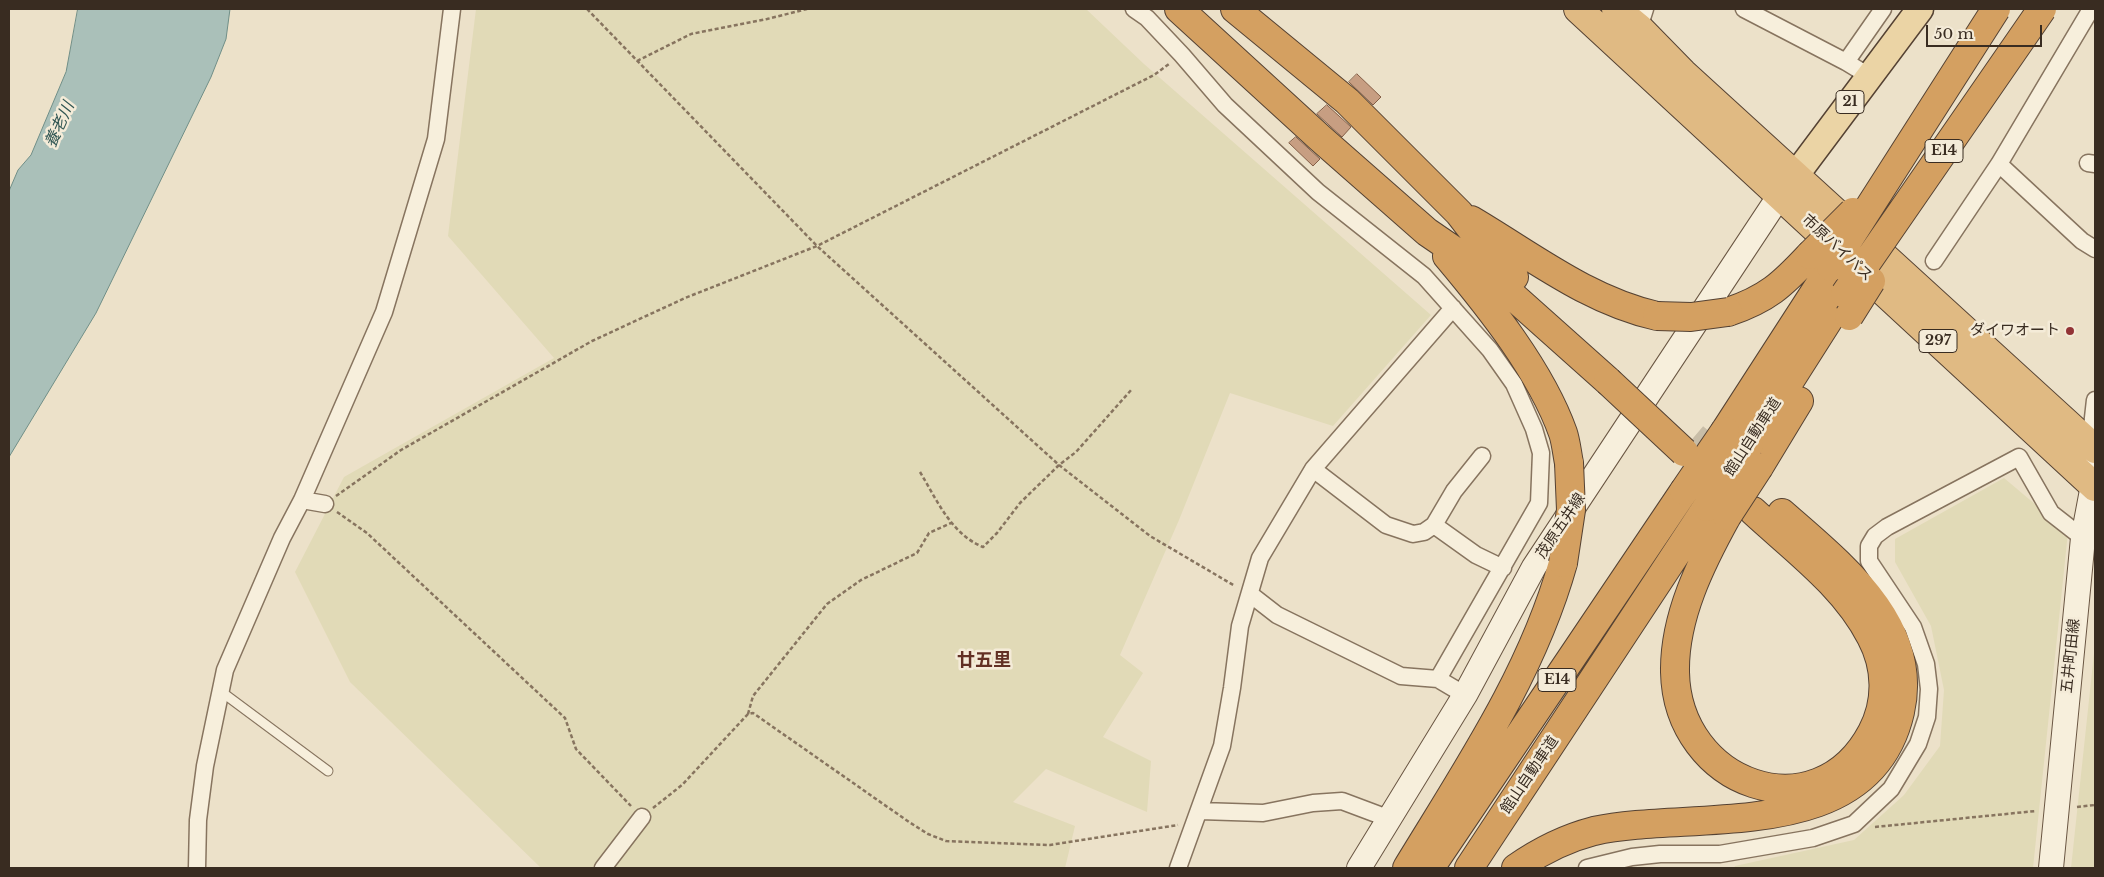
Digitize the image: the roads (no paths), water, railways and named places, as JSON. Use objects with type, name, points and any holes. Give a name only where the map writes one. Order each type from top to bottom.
[{"type":"highway","points":[[1180,9],[1320,138],[1427,232],[1488,273],[1614,377]]},
{"type":"highway","points":[[1235,9],[1347,101],[1459,213],[1496,261],[1614,377],[1689,445]]},
{"type":"highway","name":"市原バイパス","points":[[1578,9],[1788,185],[2093,447]]},
{"type":"highway","name":"市原バイパス","points":[[1616,9],[1642,18],[1682,74],[1788,185],[2094,486]]},
{"type":"highway","name":"館山自動車道","points":[[1430,868],[1725,431],[1821,261],[1876,198],[1996,9]]},
{"type":"highway","name":"館山自動車道","points":[[1469,868],[1743,490],[1847,305],[1932,170],[2042,9]]},
{"type":"highway","points":[[1459,213],[1594,295],[1658,316],[1692,317],[1728,312],[1749,305],[1821,261]]},
{"type":"highway","points":[[1406,868],[1490,732],[1540,631],[1563,563],[1571,510],[1569,463],[1564,435],[1543,389],[1478,295],[1427,232]]},
{"type":"highway","points":[[1743,490],[1846,599],[1872,639],[1883,675],[1884,692],[1881,710],[1867,742],[1855,757],[1840,770],[1824,780],[1808,786],[1771,787],[1735,776],[1720,767],[1696,743],[1683,715],[1677,695],[1675,672],[1679,633],[1704,558],[1743,490]]},
{"type":"highway","points":[[1516,868],[1545,850],[1592,832],[1623,826],[1773,815],[1798,809],[1836,794],[1856,782],[1879,760],[1895,732],[1903,699],[1902,665],[1892,633],[1870,598],[1853,577],[1743,490]]},
{"type":"main road","name":"21","points":[[1788,185],[1920,9]]},
{"type":"main road","name":"茂原五井線","points":[[1359,868],[1465,696],[1534,566],[1788,185]]},
{"type":"main road","name":"五井町田線","points":[[2051,868],[2083,538],[2094,486],[2093,447]]},
{"type":"street","points":[[197,868],[198,820],[205,766],[219,690],[225,670],[282,538],[302,500],[384,312],[436,139],[452,9]]},
{"type":"street","points":[[1134,9],[1147,18],[1226,104],[1318,192],[1424,276],[1490,350],[1514,384],[1534,429],[1542,454],[1539,503],[1438,679]]},
{"type":"street","points":[[1744,9],[1869,76]]},
{"type":"street","points":[[1846,62],[1883,9]]},
{"type":"street","points":[[1934,261],[1999,164],[2091,9]]},
{"type":"street","points":[[1999,164],[2082,241],[2095,249]]},
{"type":"street","points":[[1178,868],[1222,746],[1240,626],[1260,558],[1313,468],[1453,308]]},
{"type":"street","points":[[2093,447],[2095,400]]},
{"type":"street","points":[[1313,468],[1386,525],[1413,534],[1424,532],[1434,526],[1454,491],[1482,456]]},
{"type":"street","points":[[1587,868],[1660,854],[1721,861],[1813,838],[1854,824],[1891,789],[1918,744],[1927,717],[1929,689],[1926,664],[1913,627],[1869,561],[1869,546],[1875,536],[1887,527],[2019,456],[2051,513],[2083,538]]},
{"type":"street","points":[[302,500],[325,504]]},
{"type":"street","points":[[1434,526],[1476,555],[1503,568]]},
{"type":"street","points":[[1250,594],[1277,615],[1401,676],[1438,679],[1465,696]]},
{"type":"street","points":[[1197,817],[1262,813],[1313,803],[1342,801],[1390,819]]},
{"type":"street","points":[[603,868],[642,818]]},
{"type":"lane","points":[[219,690],[328,771]]},
{"type":"water","name":"養老川","points":[[78,9],[230,9],[226,39],[211,77],[96,313],[9,457],[9,191],[18,170],[31,155],[66,72]]},
{"type":"tunnel","points":[[1694,437],[1729,467]]},
{"type":"place","name":"ダイワオート","points":[[2070,331]]},
{"type":"district","name":"廿五里","points":[[984,661]]}]
